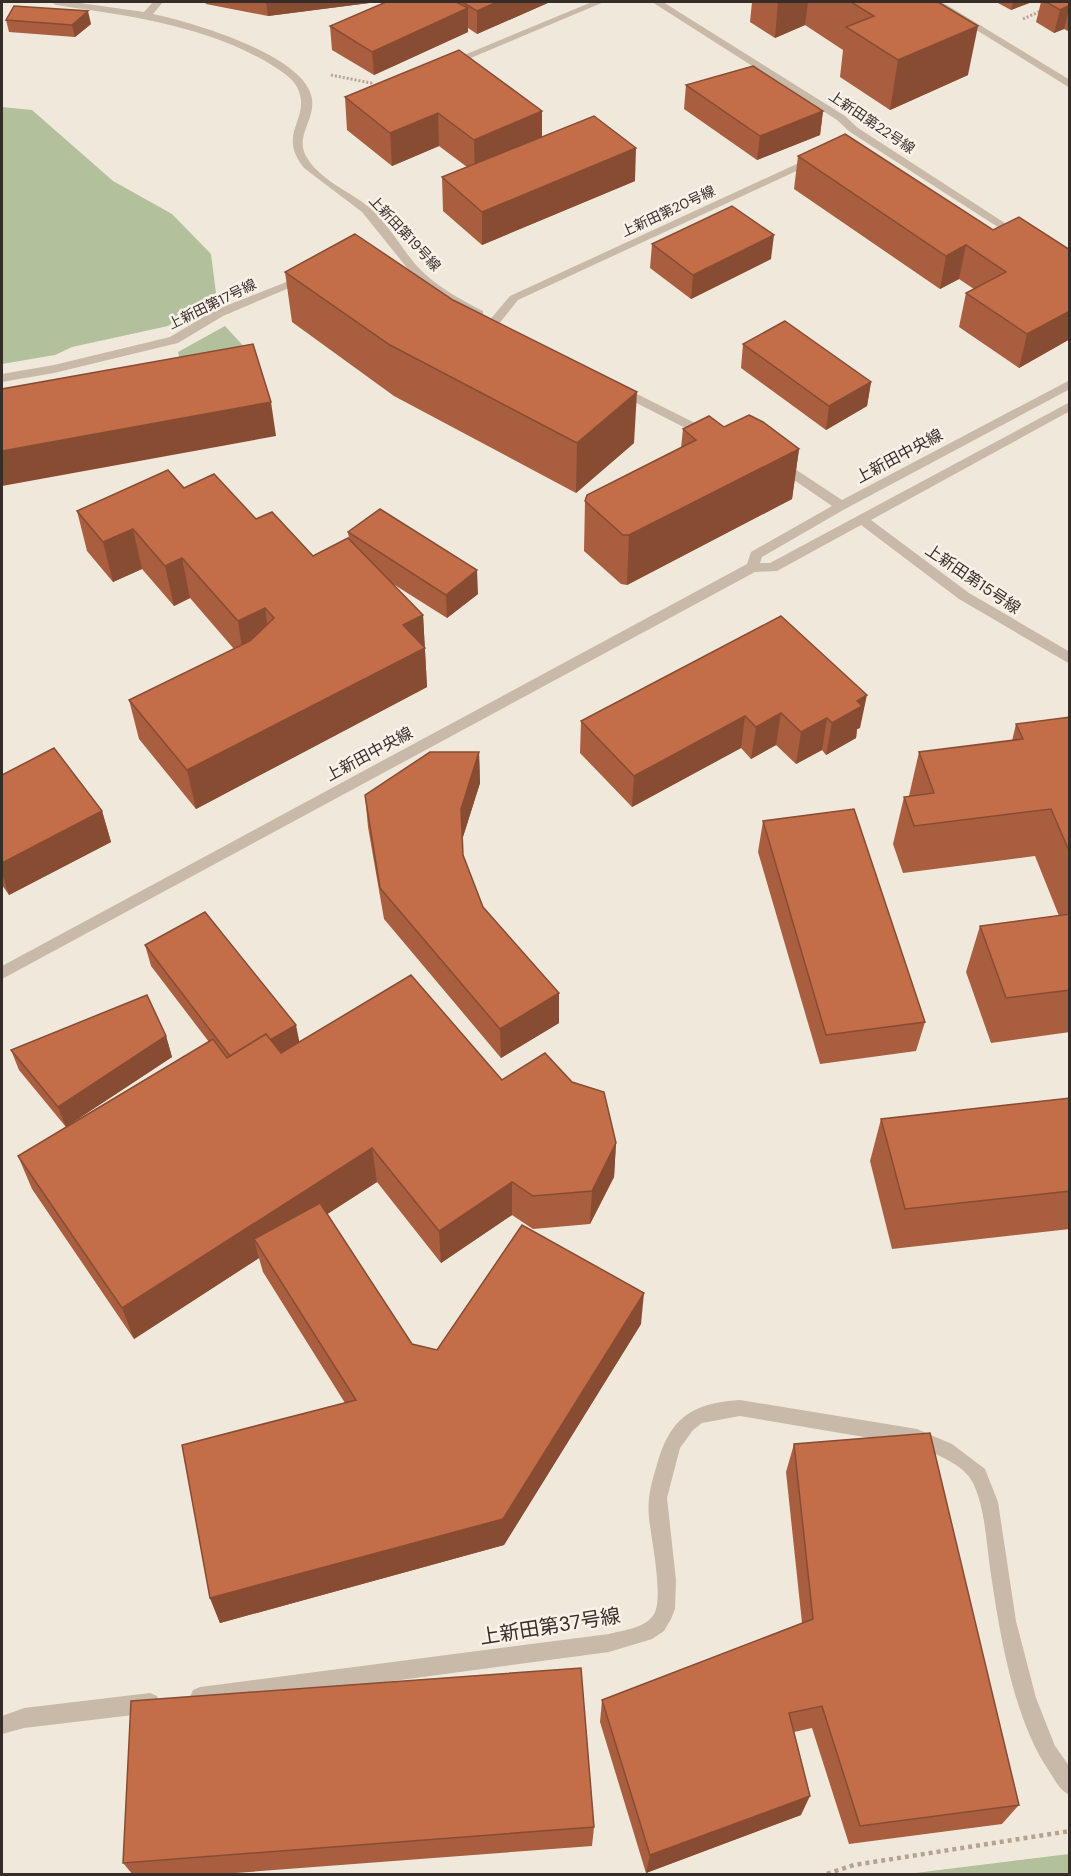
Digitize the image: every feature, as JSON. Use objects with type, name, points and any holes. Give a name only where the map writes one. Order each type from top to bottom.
[{"type":"street","points":[[56,2],[146,15],[158,2]]},
{"type":"street","points":[[435,69],[599,2]]},
{"type":"street","name":"上新田第22号線","points":[[657,2],[841,118],[858,139],[1029,242]]},
{"type":"street","points":[[936,2],[1070,85]]},
{"type":"street","name":"上新田第19号線","points":[[146,15],[204,30],[283,68],[302,83],[306,91],[306,111],[300,123],[296,147],[303,161],[367,211],[389,247],[432,285],[455,301],[508,329]]},
{"type":"street","name":"上新田第20号線","points":[[494,322],[505,312],[506,305],[514,298],[821,156]]},
{"type":"street","name":"上新田第17号線","points":[[2,378],[54,369],[174,340],[219,313],[320,272]]},
{"type":"street","points":[[608,383],[722,441]]},
{"type":"street","name":"上新田中央線","points":[[753,567],[756,555],[841,506],[1070,384]]},
{"type":"street","name":"上新田中央線","points":[[2,973],[753,567],[772,568],[1070,406]]},
{"type":"street","points":[[769,460],[841,506]]},
{"type":"street","name":"上新田第15号線","points":[[861,519],[964,596],[1070,659]]},
{"type":"street","name":"上新田第37号線","points":[[3,1721],[609,1643],[653,1629],[663,1617],[665,1600],[666,1572],[657,1503],[668,1453],[679,1430],[694,1417],[724,1408],[740,1408],[917,1438],[946,1450],[979,1475],[989,1502],[1007,1621],[1026,1698],[1048,1753],[1070,1785]]},
{"type":"path","points":[[1017,22],[1045,10]]},
{"type":"path","points":[[369,92],[381,87]]},
{"type":"path","points":[[826,1875],[854,1865],[1070,1831]]},
{"type":"green space","points":[[2,107],[32,110],[113,181],[172,214],[211,254],[217,301],[181,316],[168,326],[72,347],[55,355],[2,364]]},
{"type":"green space","points":[[225,326],[258,362],[185,379],[178,352]]},
{"type":"green space","points":[[1069,1854],[1069,1874],[907,1874]]},
{"type":"building","points":[[386,2],[456,2],[468,8],[372,52],[330,26]]},
{"type":"building","points":[[462,2],[497,2],[477,11]]},
{"type":"building","points":[[851,2],[938,2],[978,26],[898,60],[846,27],[874,16]]},
{"type":"building","points":[[1046,2],[1070,2],[1070,5],[1060,10]]},
{"type":"building","points":[[14,6],[88,11],[72,25],[6,20]]},
{"type":"building","points":[[459,50],[542,111],[474,140],[438,113],[390,133],[345,97]]},
{"type":"building","points":[[753,66],[823,111],[760,136],[686,85]]},
{"type":"building","points":[[594,116],[636,148],[482,212],[442,177]]},
{"type":"building","points":[[845,134],[993,230],[1019,217],[1070,250],[1070,311],[1027,334],[966,293],[1006,272],[966,245],[946,256],[798,156]]},
{"type":"building","points":[[732,206],[774,235],[693,275],[652,244]]},
{"type":"building","points":[[355,234],[453,300],[637,392],[577,443],[390,345],[285,272]]},
{"type":"building","points":[[785,321],[871,382],[829,406],[743,344]]},
{"type":"building","points":[[253,344],[271,402],[2,451],[2,389]]},
{"type":"building","points":[[749,415],[763,422],[799,449],[629,535],[623,535],[585,501],[587,495],[696,440],[683,429],[709,416],[724,427]]},
{"type":"building","points":[[168,470],[184,488],[214,474],[256,519],[272,512],[313,556],[348,538],[423,615],[403,625],[425,648],[187,770],[129,700],[250,641],[274,618],[265,608],[238,621],[182,558],[165,566],[133,529],[103,542],[77,511]]},
{"type":"building","points":[[380,509],[477,570],[446,595],[348,532]]},
{"type":"building","points":[[781,616],[867,695],[857,701],[862,706],[832,723],[827,718],[801,732],[781,713],[756,727],[745,716],[634,776],[581,721]]},
{"type":"building","points":[[1070,717],[1070,853],[1051,809],[914,826],[904,797],[934,793],[919,752],[1023,739],[1016,724]]},
{"type":"building","points":[[54,748],[102,811],[2,863],[2,775]]},
{"type":"building","points":[[430,752],[479,752],[461,809],[463,855],[483,907],[559,993],[500,1029],[380,888],[365,795]]},
{"type":"building","points":[[854,809],[925,1022],[826,1035],[763,821]]},
{"type":"building","points":[[205,912],[296,1025],[270,1040],[266,1034],[230,1056],[145,945]]},
{"type":"building","points":[[1070,914],[1070,990],[1006,998],[980,926]]},
{"type":"building","points":[[411,975],[502,1080],[545,1053],[572,1082],[604,1092],[616,1143],[592,1191],[533,1196],[512,1182],[439,1231],[372,1148],[122,1308],[18,1156],[213,1039],[227,1058],[266,1034],[281,1053]]},
{"type":"building","points":[[147,995],[166,1036],[58,1107],[11,1050]]},
{"type":"building","points":[[1070,1098],[1070,1191],[905,1209],[881,1119]]},
{"type":"building","points":[[320,1203],[412,1344],[437,1350],[522,1225],[644,1293],[503,1519],[210,1598],[182,1445],[356,1400],[254,1239]]},
{"type":"building","points":[[930,1433],[1019,1805],[860,1826],[822,1706],[789,1713],[810,1796],[650,1855],[602,1700],[813,1619],[794,1444]]},
{"type":"building","points":[[581,1668],[594,1827],[123,1863],[131,1701]]}]
